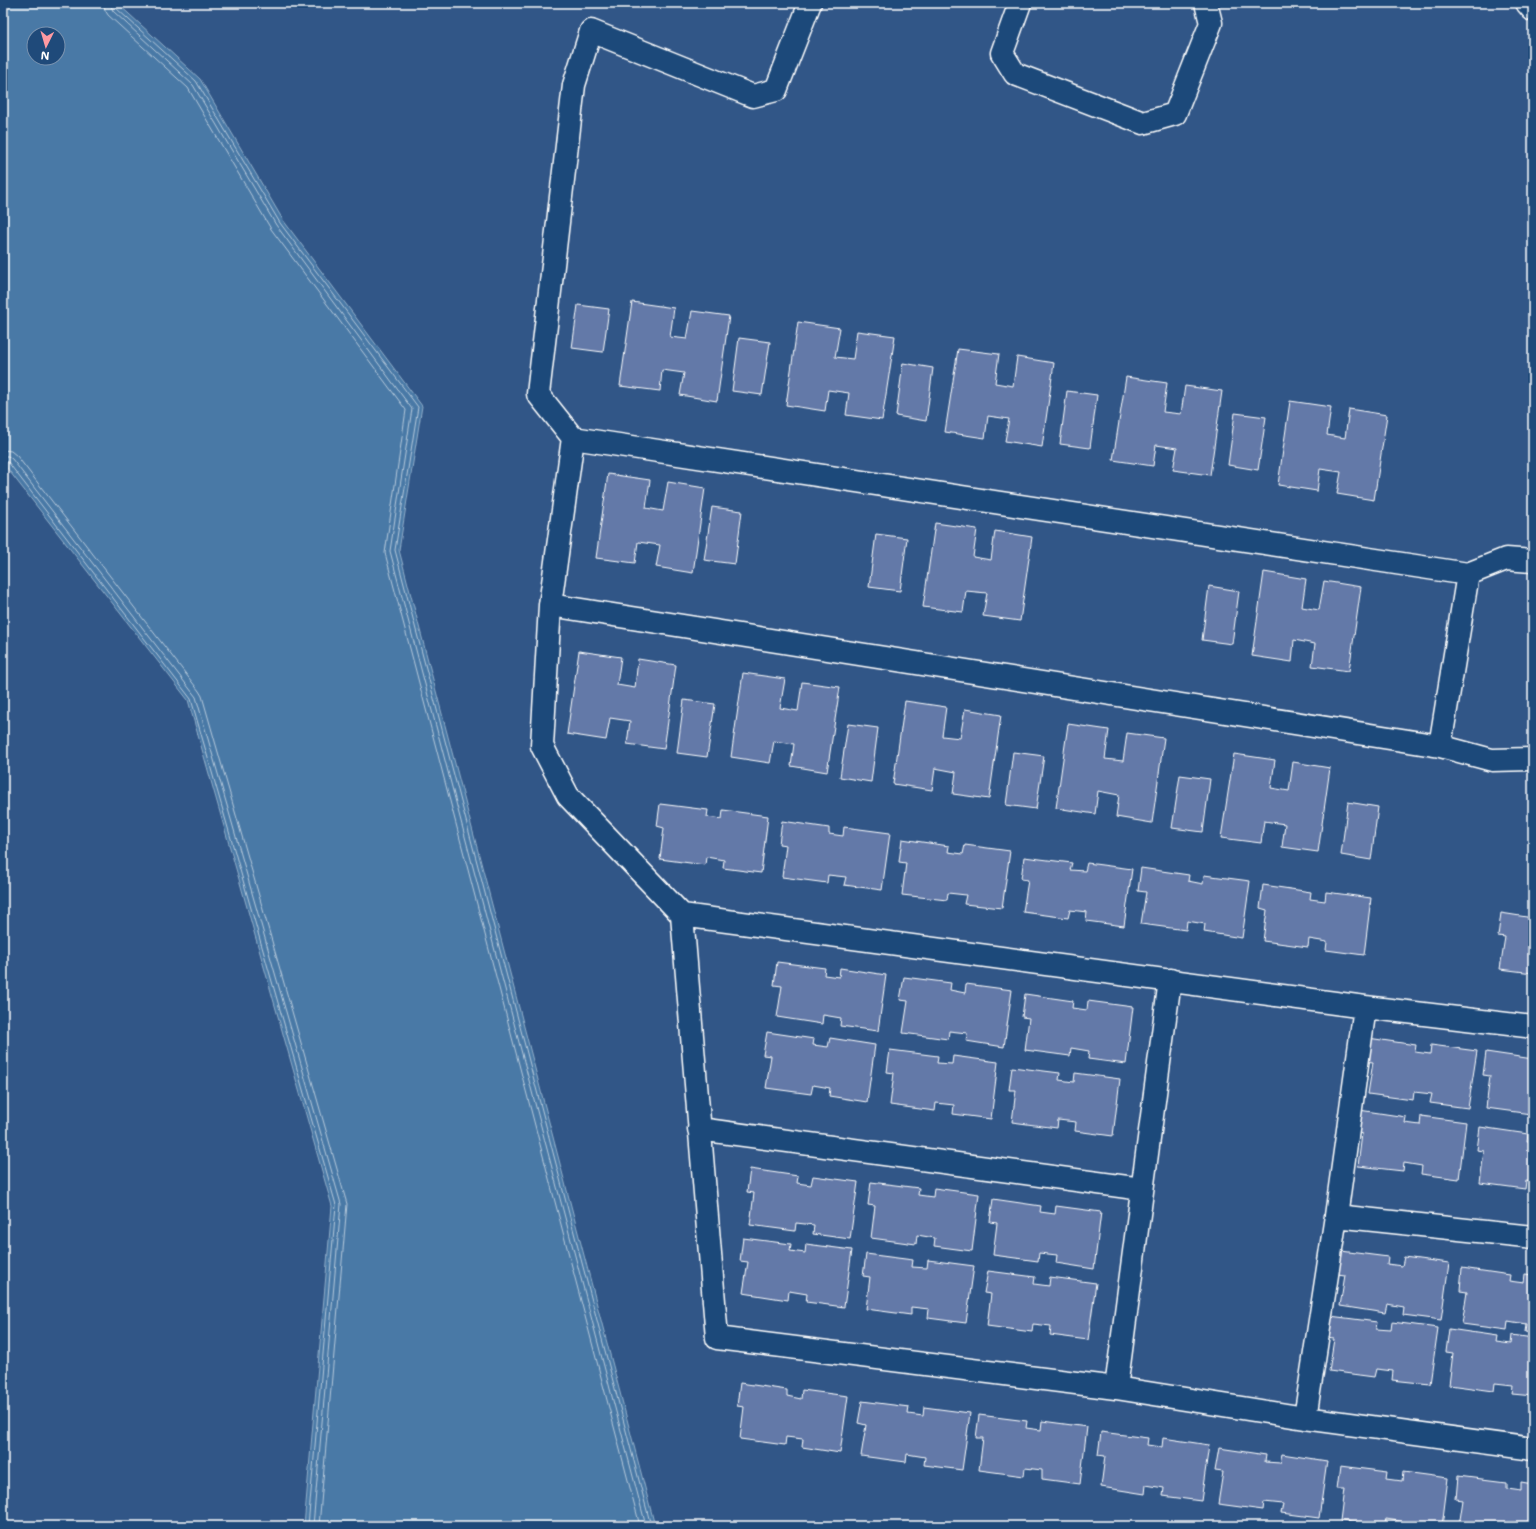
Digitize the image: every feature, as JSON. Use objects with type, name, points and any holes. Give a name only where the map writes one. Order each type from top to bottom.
[{"type":"street","points":[[810,3],[776,90],[753,96],[591,31],[574,85],[538,394],[573,438],[1468,574],[1506,559],[1533,561]]},
{"type":"street","points":[[1020,3],[1002,53],[1015,74],[1143,123],[1175,114],[1210,23],[1206,3]]},
{"type":"street","points":[[1527,3],[1533,10]]},
{"type":"street","points":[[573,438],[550,605],[542,746],[568,796],[682,914],[1365,1007],[1533,1027]]},
{"type":"street","points":[[1440,746],[1468,574]]},
{"type":"street","points":[[550,605],[1440,746],[1492,760],[1533,759]]},
{"type":"street","points":[[682,914],[717,1338],[1116,1388],[1305,1418],[1533,1449]]},
{"type":"street","points":[[1116,1388],[1170,980]]},
{"type":"street","points":[[1305,1418],[1336,1216],[1365,1007]]},
{"type":"street","points":[[699,1129],[1142,1189]]},
{"type":"street","points":[[1336,1216],[1533,1238]]},
{"type":"water","points":[[3,3],[117,3],[200,79],[283,220],[422,406],[399,550],[655,1526],[304,1526],[332,1206],[188,700],[3,463]]},
{"type":"building","points":[[632,302],[674,308],[670,337],[687,339],[692,311],[729,316],[717,401],[680,395],[684,373],[662,370],[660,391],[620,386]]},
{"type":"building","points":[[578,305],[609,309],[603,352],[572,348]]},
{"type":"building","points":[[798,322],[840,328],[835,357],[853,359],[857,331],[895,336],[882,420],[846,415],[849,393],[828,390],[825,411],[786,405]]},
{"type":"building","points":[[739,338],[770,342],[762,395],[732,391]]},
{"type":"building","points":[[958,349],[999,354],[995,383],[1013,386],[1017,357],[1054,363],[1042,447],[1005,441],[1009,419],[988,416],[985,438],[945,432]]},
{"type":"building","points":[[903,363],[933,368],[926,421],[896,416]]},
{"type":"building","points":[[1126,377],[1167,383],[1163,412],[1181,414],[1185,386],[1222,391],[1210,475],[1173,470],[1177,448],[1156,445],[1153,466],[1113,460]]},
{"type":"building","points":[[1067,391],[1097,395],[1090,448],[1060,444]]},
{"type":"building","points":[[1290,401],[1331,407],[1327,435],[1345,438],[1349,409],[1387,415],[1374,500],[1337,494],[1341,472],[1320,469],[1317,491],[1278,485]]},
{"type":"building","points":[[1235,413],[1266,417],[1258,470],[1228,465]]},
{"type":"building","points":[[608,474],[650,480],[646,508],[663,511],[668,482],[705,488],[693,573],[656,567],[660,545],[638,542],[635,563],[596,558]]},
{"type":"building","points":[[712,507],[742,511],[735,564],[704,560]]},
{"type":"building","points":[[935,523],[977,529],[973,557],[991,560],[995,531],[1032,537],[1020,621],[983,616],[987,593],[966,591],[963,612],[923,607]]},
{"type":"building","points":[[876,534],[907,538],[900,591],[869,587]]},
{"type":"building","points":[[1264,572],[1306,579],[1302,607],[1319,610],[1324,581],[1361,587],[1349,671],[1312,666],[1315,644],[1294,640],[1292,662],[1252,656]]},
{"type":"building","points":[[1209,586],[1239,591],[1232,644],[1202,640]]},
{"type":"building","points":[[579,651],[621,657],[617,685],[635,688],[638,659],[676,665],[664,749],[627,744],[630,721],[610,718],[606,740],[567,734]]},
{"type":"building","points":[[743,673],[785,679],[780,708],[798,711],[802,682],[840,687],[827,772],[791,766],[794,744],[774,741],[770,763],[731,757]]},
{"type":"building","points":[[684,700],[715,704],[707,757],[677,753]]},
{"type":"building","points":[[905,701],[946,707],[942,736],[960,738],[965,709],[1001,715],[989,799],[953,794],[956,772],[935,768],[932,790],[893,784]]},
{"type":"building","points":[[848,724],[878,728],[871,782],[840,777]]},
{"type":"building","points":[[1068,724],[1109,730],[1105,759],[1123,761],[1127,733],[1164,738],[1152,823],[1116,817],[1119,795],[1098,791],[1095,814],[1056,808]]},
{"type":"building","points":[[1013,752],[1044,756],[1036,809],[1006,805]]},
{"type":"building","points":[[1234,754],[1275,760],[1271,788],[1289,791],[1293,762],[1330,768],[1318,852],[1282,847],[1285,824],[1264,821],[1261,843],[1221,838]]},
{"type":"building","points":[[1180,775],[1210,779],[1203,832],[1172,828]]},
{"type":"building","points":[[1348,802],[1378,807],[1371,860],[1341,855]]},
{"type":"building","points":[[660,804],[708,810],[707,817],[722,819],[723,810],[768,816],[761,873],[723,868],[724,860],[706,857],[705,865],[660,859],[664,828],[657,826]]},
{"type":"building","points":[[782,821],[829,828],[829,834],[843,836],[844,827],[890,833],[882,890],[844,885],[846,877],[828,875],[827,883],[782,877],[786,845],[779,844]]},
{"type":"building","points":[[902,839],[949,846],[948,852],[963,854],[965,845],[1010,851],[1002,908],[964,904],[966,895],[948,893],[947,900],[902,895],[906,863],[899,862]]},
{"type":"building","points":[[1024,857],[1072,863],[1070,870],[1085,871],[1087,863],[1132,869],[1124,926],[1086,921],[1087,912],[1070,910],[1068,918],[1023,912],[1028,880],[1021,879]]},
{"type":"building","points":[[1141,868],[1189,875],[1188,881],[1203,884],[1204,875],[1250,881],[1242,938],[1204,932],[1205,924],[1187,921],[1186,930],[1141,924],[1146,892],[1138,891]]},
{"type":"building","points":[[1263,885],[1311,892],[1310,899],[1325,901],[1326,892],[1371,898],[1364,955],[1326,950],[1327,942],[1309,939],[1308,947],[1263,941],[1267,910],[1260,908]]},
{"type":"building","points":[[1501,913],[1533,918],[1533,973],[1500,969],[1505,937],[1498,936]]},
{"type":"building","points":[[777,962],[825,968],[824,975],[839,977],[840,968],[886,975],[878,1031],[840,1026],[841,1018],[823,1015],[822,1024],[777,1017],[782,986],[774,985]]},
{"type":"building","points":[[904,977],[951,983],[950,990],[965,993],[966,984],[1012,990],[1004,1047],[966,1041],[967,1033],[949,1031],[948,1039],[903,1033],[908,1001],[900,1000]]},
{"type":"building","points":[[1025,994],[1073,1001],[1072,1008],[1087,1010],[1088,1001],[1133,1007],[1126,1064],[1088,1059],[1089,1051],[1071,1048],[1070,1056],[1025,1050],[1029,1018],[1022,1017]]},
{"type":"building","points":[[767,1032],[814,1039],[813,1045],[828,1047],[830,1038],[875,1045],[867,1102],[829,1096],[830,1088],[813,1085],[811,1094],[766,1088],[771,1056],[763,1055]]},
{"type":"building","points":[[1368,1038],[1416,1045],[1415,1052],[1430,1054],[1431,1045],[1477,1051],[1468,1108],[1430,1103],[1432,1094],[1414,1092],[1413,1100],[1368,1094],[1373,1062],[1365,1061]]},
{"type":"building","points":[[890,1050],[938,1056],[937,1063],[952,1064],[953,1056],[998,1062],[991,1119],[953,1114],[954,1105],[936,1103],[935,1111],[890,1105],[894,1073],[887,1072]]},
{"type":"building","points":[[1486,1052],[1533,1059],[1533,1106],[1531,1114],[1486,1108],[1490,1076],[1483,1075]]},
{"type":"building","points":[[1012,1067],[1060,1073],[1059,1080],[1074,1082],[1075,1073],[1120,1079],[1113,1136],[1075,1131],[1076,1122],[1058,1120],[1057,1128],[1012,1122],[1016,1090],[1009,1090]]},
{"type":"building","points":[[1359,1110],[1406,1117],[1405,1123],[1420,1125],[1421,1116],[1466,1122],[1459,1179],[1421,1174],[1422,1166],[1404,1163],[1403,1171],[1358,1166],[1362,1134],[1355,1132]]},
{"type":"building","points":[[1480,1127],[1528,1134],[1527,1141],[1533,1141],[1533,1182],[1526,1181],[1525,1189],[1480,1183],[1484,1151],[1477,1150]]},
{"type":"building","points":[[750,1169],[798,1176],[797,1183],[811,1185],[813,1176],[858,1182],[850,1239],[813,1234],[814,1225],[796,1223],[795,1231],[750,1225],[754,1193],[747,1192]]},
{"type":"building","points":[[871,1182],[919,1188],[918,1195],[933,1197],[934,1188],[979,1194],[972,1251],[934,1246],[935,1238],[917,1235],[916,1244],[871,1238],[875,1206],[868,1205]]},
{"type":"building","points":[[993,1199],[1041,1206],[1040,1212],[1055,1214],[1056,1206],[1101,1212],[1094,1269],[1056,1263],[1057,1255],[1039,1253],[1038,1261],[993,1255],[997,1223],[990,1222]]},
{"type":"building","points":[[743,1238],[791,1244],[790,1251],[805,1253],[806,1244],[852,1250],[844,1307],[806,1302],[807,1294],[789,1291],[788,1300],[743,1293],[748,1262],[740,1261]]},
{"type":"building","points":[[1341,1251],[1388,1257],[1387,1264],[1402,1266],[1404,1257],[1449,1263],[1441,1320],[1403,1315],[1404,1307],[1387,1304],[1385,1313],[1340,1306],[1345,1275],[1337,1274]]},
{"type":"building","points":[[866,1254],[913,1260],[912,1267],[927,1268],[928,1260],[974,1266],[966,1323],[928,1318],[929,1309],[911,1307],[911,1315],[866,1309],[870,1277],[863,1276]]},
{"type":"building","points":[[1462,1268],[1510,1275],[1509,1281],[1524,1283],[1525,1274],[1533,1275],[1533,1333],[1525,1332],[1526,1324],[1508,1321],[1507,1330],[1462,1324],[1467,1292],[1460,1291]]},
{"type":"building","points":[[988,1271],[1035,1277],[1034,1284],[1049,1286],[1050,1277],[1096,1283],[1088,1340],[1050,1335],[1051,1326],[1033,1324],[1032,1332],[987,1326],[991,1294],[984,1293]]},
{"type":"building","points":[[1330,1316],[1377,1322],[1376,1329],[1391,1330],[1392,1322],[1438,1328],[1430,1384],[1392,1380],[1393,1371],[1376,1369],[1374,1377],[1329,1371],[1334,1339],[1326,1338]]},
{"type":"building","points":[[1449,1329],[1497,1336],[1496,1342],[1511,1344],[1512,1335],[1533,1338],[1533,1396],[1512,1394],[1513,1385],[1495,1383],[1494,1391],[1449,1385],[1453,1353],[1446,1352]]},
{"type":"building","points":[[740,1383],[787,1390],[787,1396],[801,1399],[802,1390],[848,1396],[840,1453],[802,1447],[803,1439],[786,1437],[785,1445],[740,1439],[744,1407],[737,1406]]},
{"type":"building","points":[[862,1401],[909,1407],[908,1414],[923,1416],[924,1407],[970,1413],[962,1470],[924,1465],[925,1457],[907,1454],[906,1462],[861,1456],[866,1425],[858,1423]]},
{"type":"building","points":[[979,1415],[1027,1421],[1026,1428],[1041,1430],[1042,1421],[1087,1427],[1080,1484],[1042,1479],[1042,1470],[1025,1468],[1024,1476],[979,1470],[983,1438],[976,1438]]},
{"type":"building","points":[[1101,1432],[1148,1438],[1147,1445],[1162,1447],[1163,1438],[1209,1445],[1201,1501],[1163,1496],[1164,1488],[1146,1485],[1145,1494],[1101,1487],[1105,1456],[1098,1455]]},
{"type":"building","points":[[1219,1448],[1266,1455],[1265,1462],[1280,1463],[1282,1454],[1327,1461],[1319,1518],[1281,1513],[1283,1504],[1264,1502],[1263,1510],[1218,1504],[1223,1472],[1215,1471]]},
{"type":"building","points":[[1340,1466],[1388,1472],[1387,1479],[1402,1481],[1403,1472],[1448,1478],[1442,1526],[1403,1526],[1404,1522],[1386,1519],[1385,1526],[1340,1521],[1344,1489],[1337,1489]]},
{"type":"building","points":[[1458,1476],[1506,1482],[1506,1489],[1521,1491],[1521,1482],[1533,1484],[1533,1526],[1459,1526],[1463,1500],[1456,1499]]}]
